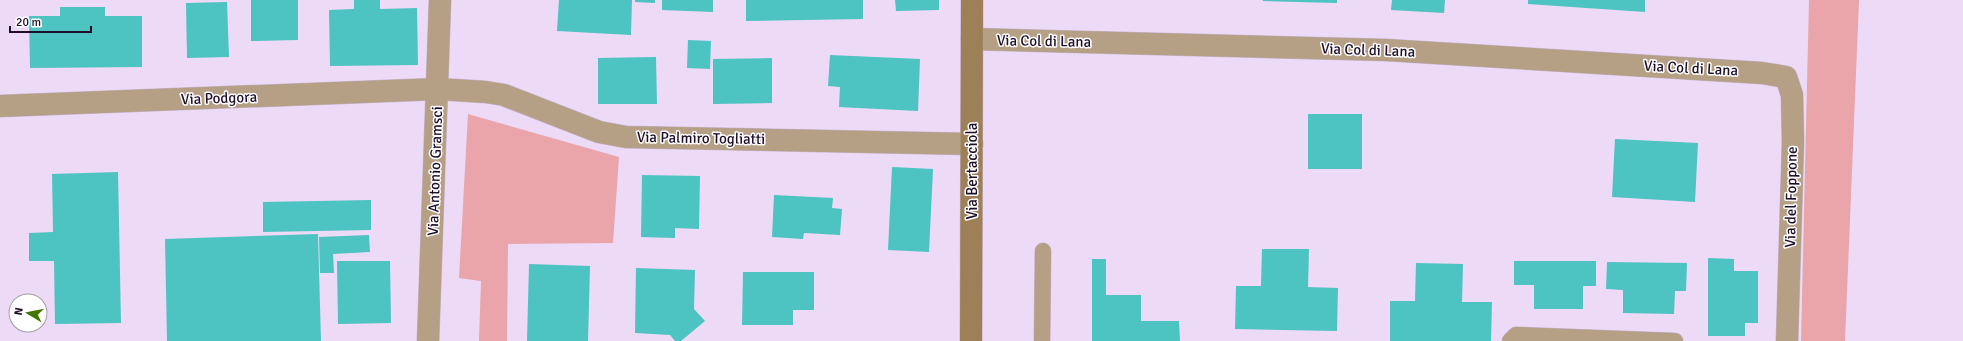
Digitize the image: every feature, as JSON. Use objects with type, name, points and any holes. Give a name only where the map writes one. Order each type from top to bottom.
[{"type":"street","name":"Via Antonio Gramsci","points":[[428,341],[440,0]]},
{"type":"street","name":"Via Bertacciola","points":[[971,341],[972,0]]},
{"type":"street","name":"Via Col di Lana","points":[[972,39],[1386,50],[1762,73]]},
{"type":"street","name":"Via del Foppone","points":[[1762,73],[1786,77],[1792,96],[1793,141],[1787,341]]},
{"type":"street","name":"Via Podgora","points":[[0,106],[438,89]]},
{"type":"street","name":"Via Palmiro Togliatti","points":[[438,89],[486,92],[504,95],[599,132],[626,137],[972,144]]},
{"type":"lane","points":[[1042,341],[1043,251]]},
{"type":"lane","points":[[1510,341],[1516,335],[1675,341]]},
{"type":"shaded area","points":[[1809,0],[1859,0],[1845,341],[1801,341]]},
{"type":"shaded area","points":[[468,114],[619,157],[613,243],[508,244],[507,341],[479,341],[481,281],[459,278]]},
{"type":"building","points":[[251,0],[298,0],[298,40],[251,41]]},
{"type":"building","points":[[354,0],[380,0],[380,9],[417,8],[418,65],[330,66],[329,10],[354,9]]},
{"type":"building","points":[[559,0],[632,0],[631,35],[557,31]]},
{"type":"building","points":[[635,0],[655,0],[655,3],[635,2]]},
{"type":"building","points":[[662,0],[713,0],[713,12],[662,10]]},
{"type":"building","points":[[746,0],[863,0],[863,19],[746,21]]},
{"type":"building","points":[[895,0],[939,0],[939,10],[896,11]]},
{"type":"building","points":[[1337,0],[1337,3],[1263,1]]},
{"type":"building","points":[[1392,0],[1445,0],[1444,13],[1391,10]]},
{"type":"building","points":[[1528,0],[1645,0],[1645,12],[1528,4]]},
{"type":"building","points":[[227,2],[229,57],[187,58],[186,3]]},
{"type":"building","points":[[60,7],[105,7],[105,16],[142,16],[142,67],[30,68],[29,16],[60,16]]},
{"type":"building","points":[[688,40],[711,41],[710,69],[687,68]]},
{"type":"building","points":[[830,55],[920,59],[918,111],[839,107],[840,87],[828,86]]},
{"type":"building","points":[[656,57],[657,104],[598,104],[598,58]]},
{"type":"building","points":[[772,58],[772,103],[713,104],[713,59]]},
{"type":"building","points":[[1308,114],[1362,114],[1362,169],[1308,169]]},
{"type":"building","points":[[1615,139],[1698,143],[1695,202],[1612,197]]},
{"type":"building","points":[[892,167],[933,169],[929,252],[888,250]]},
{"type":"building","points":[[118,172],[121,323],[55,324],[54,261],[29,261],[29,233],[53,232],[52,174]]},
{"type":"building","points":[[642,175],[700,176],[699,229],[675,228],[675,238],[641,237]]},
{"type":"building","points":[[774,195],[833,198],[832,208],[842,209],[840,235],[804,233],[803,239],[772,237]]},
{"type":"building","points":[[371,200],[371,230],[263,232],[263,202]]},
{"type":"building","points":[[318,234],[321,341],[167,341],[165,239]]},
{"type":"building","points":[[369,235],[370,252],[333,254],[334,273],[320,273],[319,237]]},
{"type":"building","points":[[1262,249],[1309,249],[1308,287],[1338,288],[1337,331],[1235,329],[1236,286],[1261,286]]},
{"type":"building","points":[[1708,258],[1734,259],[1734,271],[1758,271],[1758,323],[1745,323],[1745,336],[1708,336]]},
{"type":"building","points":[[1092,259],[1106,259],[1106,295],[1141,295],[1141,321],[1179,321],[1180,341],[1092,341]]},
{"type":"building","points":[[337,261],[390,261],[391,323],[338,324]]},
{"type":"building","points":[[1514,261],[1596,261],[1596,286],[1583,286],[1583,309],[1534,309],[1534,285],[1514,285]]},
{"type":"building","points":[[1607,262],[1687,263],[1686,291],[1675,291],[1674,314],[1623,313],[1623,290],[1606,289]]},
{"type":"building","points":[[1416,263],[1463,264],[1462,302],[1492,302],[1491,341],[1390,341],[1390,301],[1415,301]]},
{"type":"building","points":[[529,264],[590,266],[588,341],[527,341]]},
{"type":"building","points":[[636,268],[695,270],[694,309],[705,321],[681,341],[675,341],[670,335],[635,333]]},
{"type":"building","points":[[743,272],[814,272],[814,310],[793,310],[793,325],[742,325]]}]
